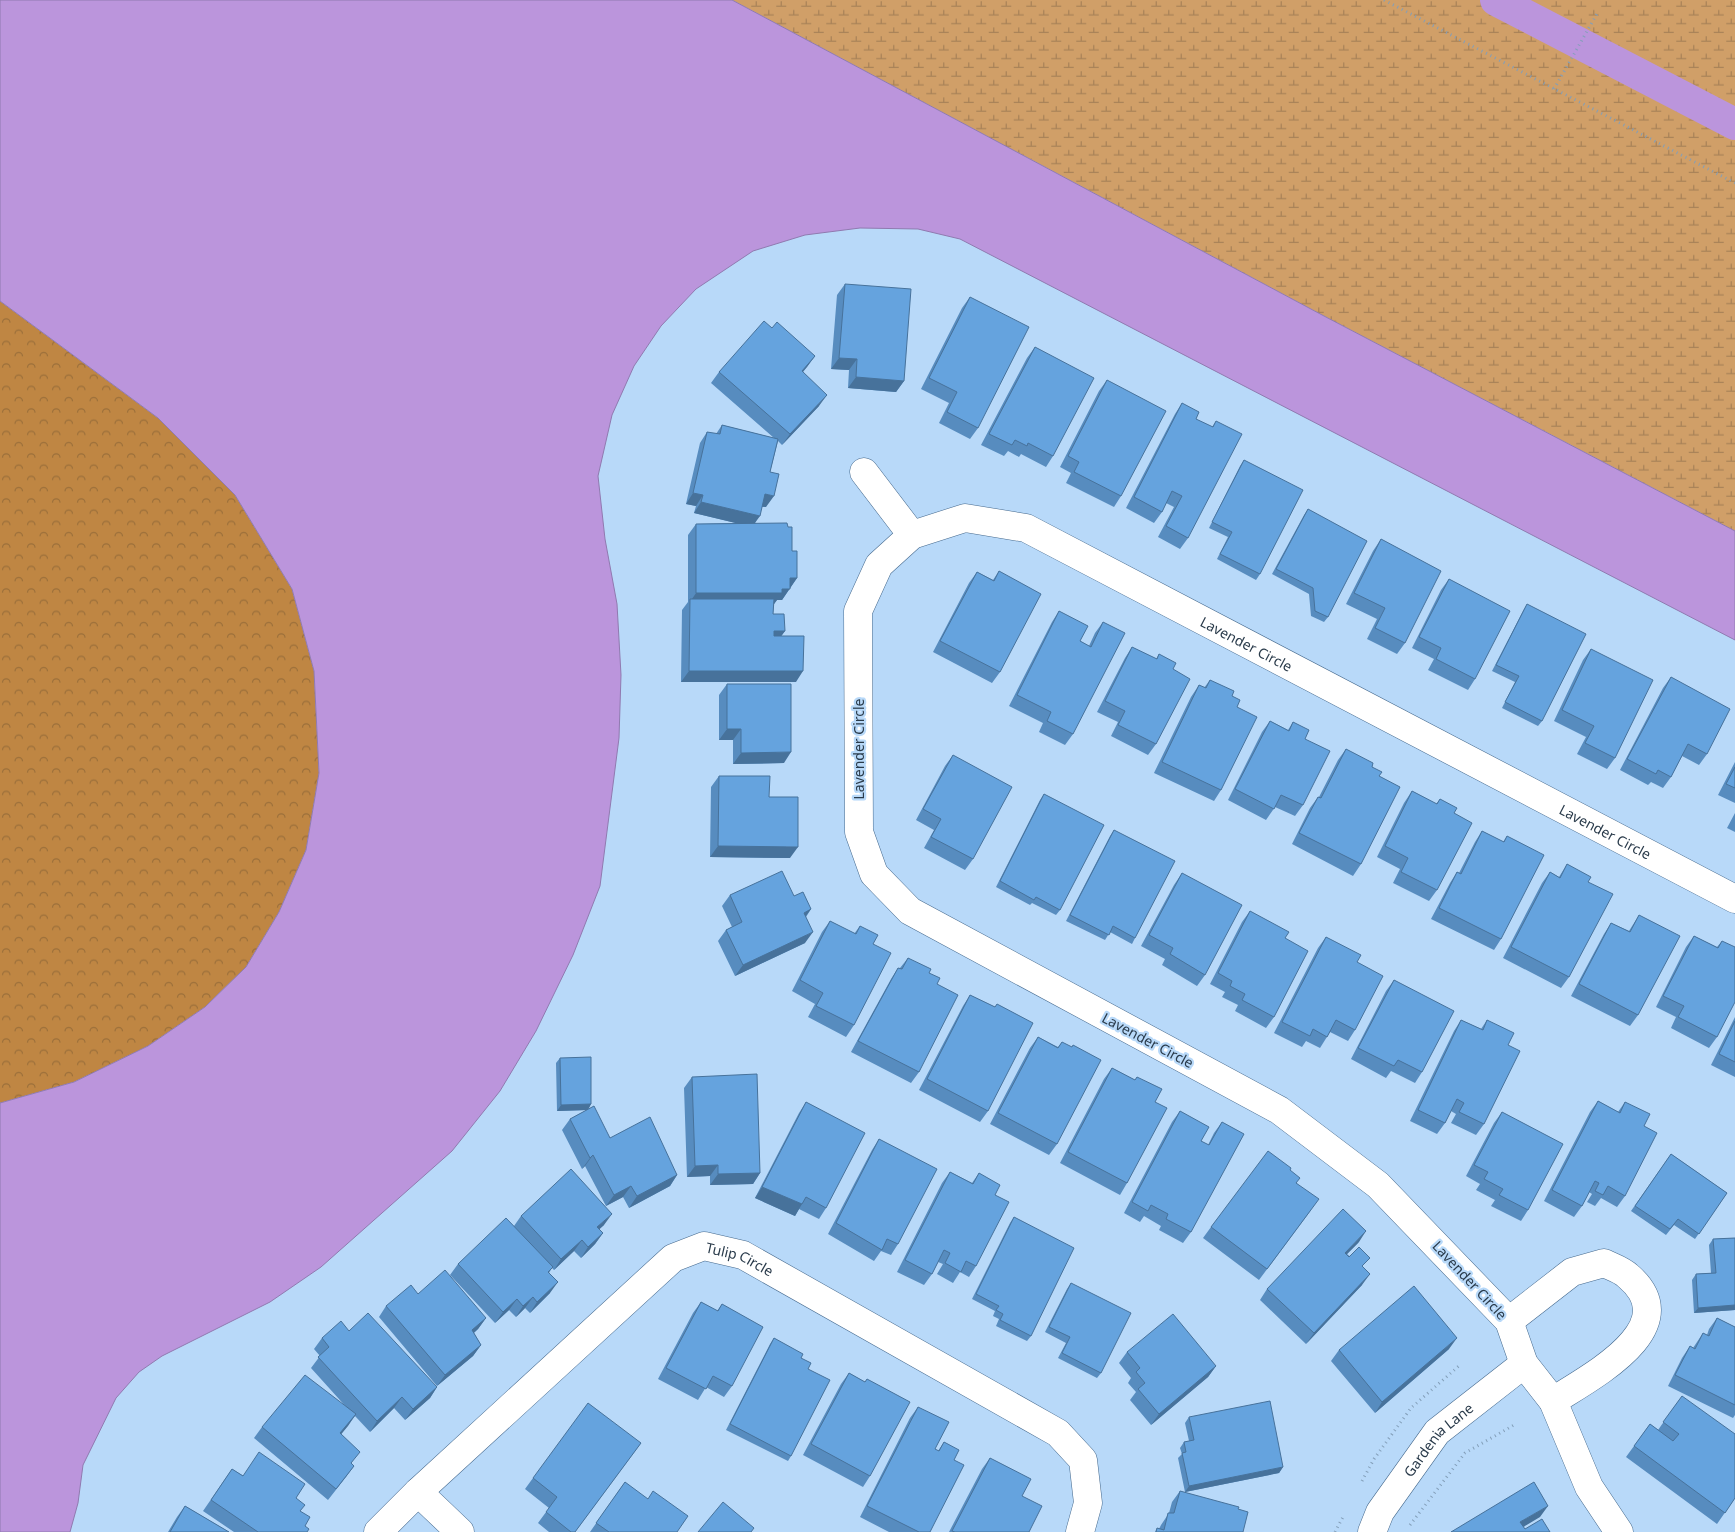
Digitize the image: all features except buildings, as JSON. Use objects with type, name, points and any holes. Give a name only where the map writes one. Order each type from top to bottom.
[{"type":"street","points":[[864,472],[912,535]]},
{"type":"street","name":"Lavender Circle","points":[[1618,1532],[1589,1486],[1553,1401],[1524,1364],[1509,1321],[1378,1185],[1279,1110],[910,911],[874,874],[858,832],[858,611],[879,564],[912,535],[965,518],[1026,528],[1735,899]]},
{"type":"street","name":"Tulip Circle","points":[[378,1532],[418,1492],[673,1258],[704,1246],[743,1254],[1058,1433],[1083,1460],[1088,1503],[1080,1532]]},
{"type":"street","points":[[1509,1321],[1572,1272],[1604,1263],[1627,1275],[1644,1294],[1647,1319],[1634,1342],[1614,1361],[1553,1401]]},
{"type":"street","name":"Gardenia Lane","points":[[1372,1532],[1380,1512],[1437,1432],[1524,1364]]},
{"type":"street","points":[[418,1492],[460,1532]]},
{"type":"path","points":[[1384,0],[1735,183]]},
{"type":"path","points":[[1555,88],[1598,12]]},
{"type":"path","points":[[1406,1531],[1465,1453],[1514,1425]]},
{"type":"green space","points":[[732,0],[1735,0],[1735,531],[1324,316]]},
{"type":"green space","points":[[0,301],[158,418],[235,495],[292,589],[314,671],[319,773],[306,850],[279,912],[246,967],[205,1007],[148,1046],[74,1082],[0,1103]]},
{"type":"shaded area","points":[[0,0],[732,0],[1324,316],[1735,531],[1735,640],[960,239],[918,229],[860,228],[805,235],[753,251],[696,289],[661,326],[634,366],[612,415],[598,476],[605,539],[617,604],[621,675],[619,738],[600,886],[573,955],[536,1031],[500,1091],[452,1151],[321,1267],[270,1302],[162,1356],[139,1372],[116,1398],[83,1465],[78,1503],[70,1532],[0,1532],[0,1103],[74,1082],[148,1046],[205,1007],[246,967],[279,912],[306,850],[319,773],[314,671],[292,589],[235,495],[158,418],[0,301]]},
{"type":"waterway","points":[[1496,0],[1735,124]]}]
